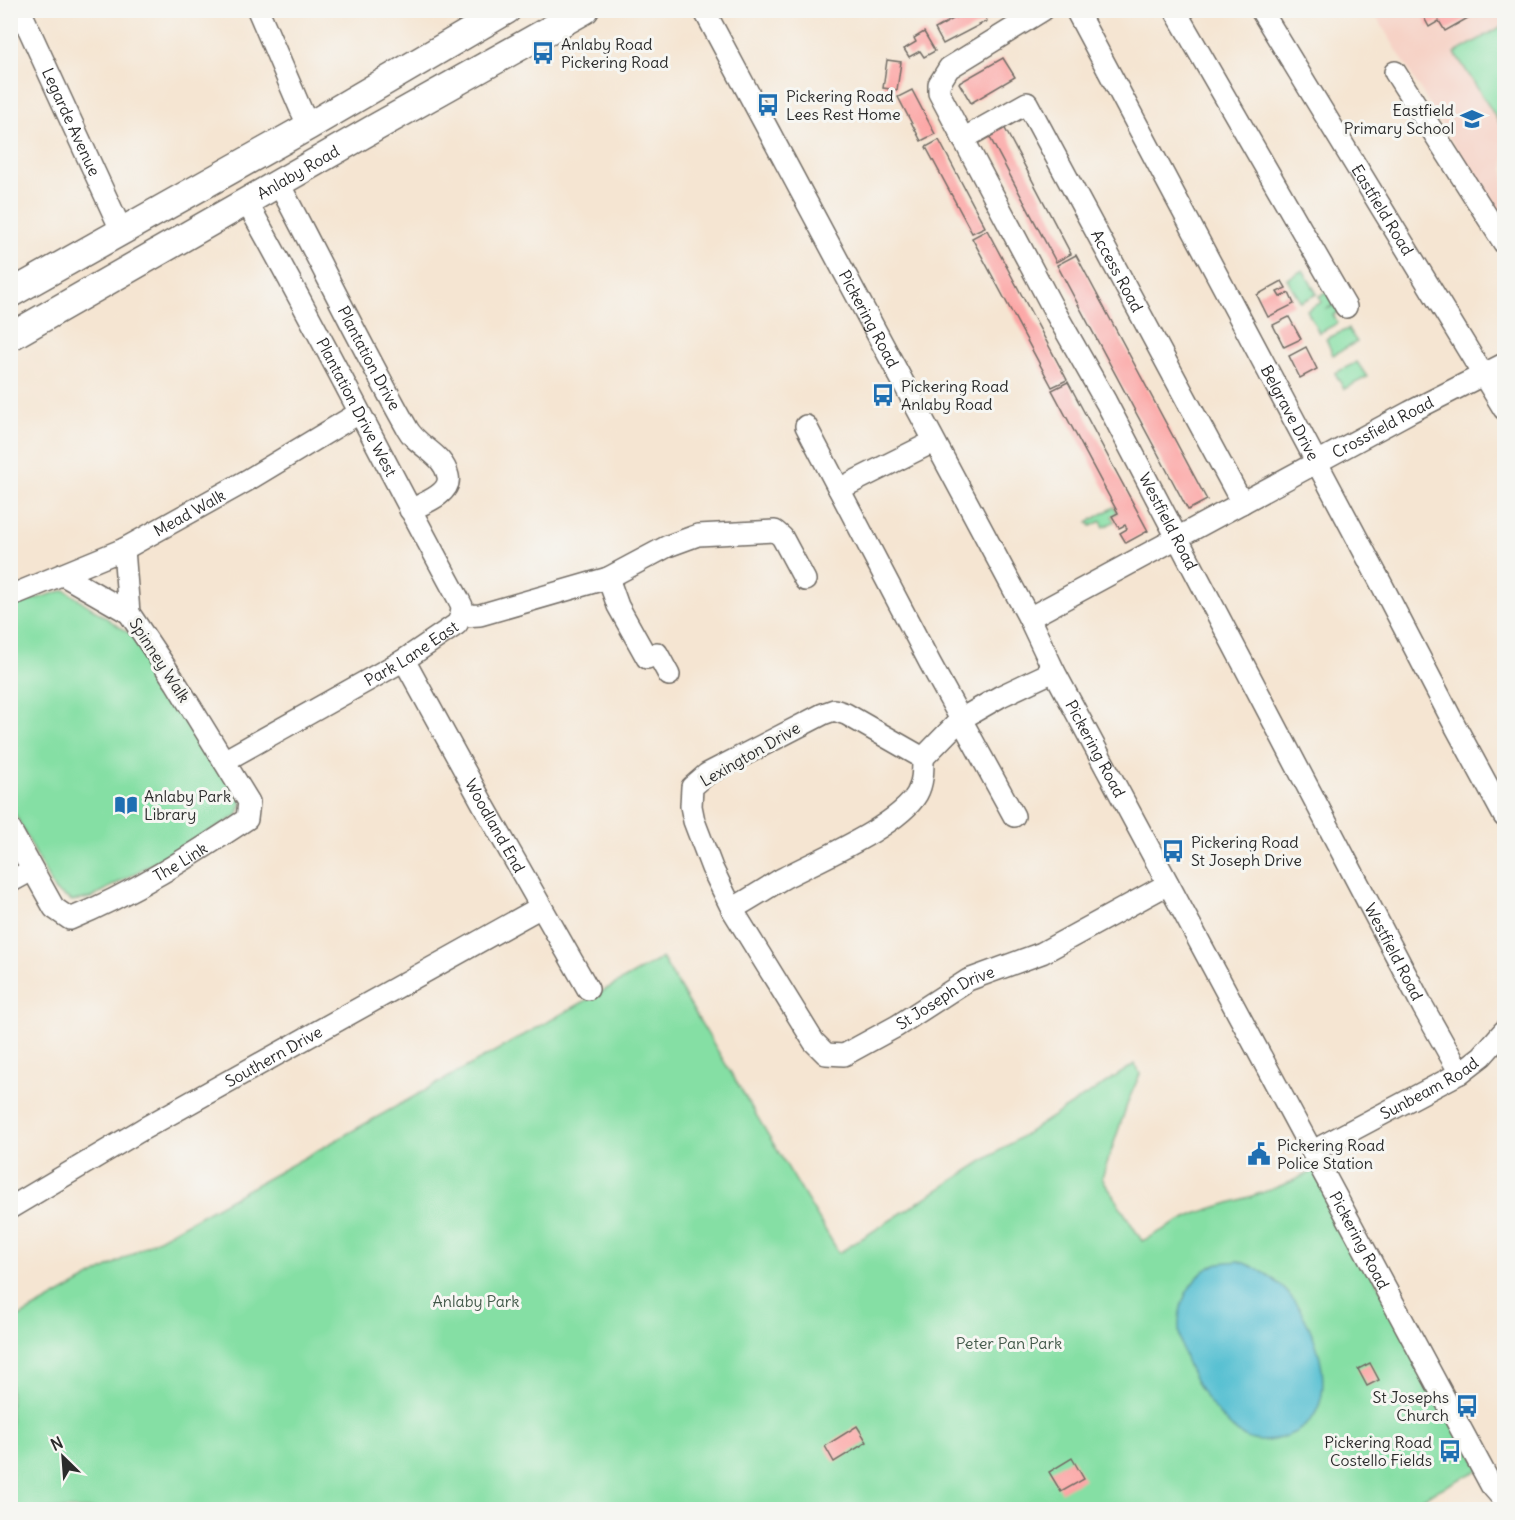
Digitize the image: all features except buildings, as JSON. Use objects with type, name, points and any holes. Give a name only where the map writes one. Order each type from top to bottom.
[{"type":"main road","name":"Anlaby Road","points":[[10,294],[309,126],[507,10]]},
{"type":"main road","name":"Anlaby Road","points":[[10,337],[585,10]]},
{"type":"street","name":"Legarde Avenue","points":[[20,10],[122,232]]},
{"type":"street","points":[[258,10],[309,126]]},
{"type":"street","name":"Pickering Road","points":[[704,10],[1029,618],[1054,671],[1168,884],[1498,1492],[1498,1509]]},
{"type":"street","name":"Westfield Road","points":[[1043,10],[949,68],[939,84],[939,93],[1055,312],[1106,402],[1423,1007],[1460,1073]]},
{"type":"street","name":"Belgrave Drive","points":[[1076,10],[1504,816]]},
{"type":"street","points":[[1184,10],[1178,14],[1346,307]]},
{"type":"street","name":"Eastfield Road","points":[[1260,10],[1504,409]]},
{"type":"street","points":[[1395,72],[1504,243]]},
{"type":"street","name":"Access Road","points":[[963,139],[1027,104],[1242,503]]},
{"type":"street","name":"Plantation Drive","points":[[279,183],[379,379],[410,434],[439,458],[448,476],[447,485],[442,492],[410,510]]},
{"type":"street","name":"Plantation Drive West","points":[[246,201],[302,299],[359,413],[458,598],[462,606],[461,616]]},
{"type":"street","points":[[1484,376],[1504,364]]},
{"type":"street","name":"Crossfield Road","points":[[1029,618],[1410,412],[1484,376]]},
{"type":"street","name":"Mead Walk","points":[[10,596],[124,549],[248,480],[359,413]]},
{"type":"street","points":[[806,426],[1014,816]]},
{"type":"street","points":[[839,489],[933,442]]},
{"type":"street","name":"Park Lane East","points":[[224,761],[404,660],[457,624],[461,616],[480,615],[608,578],[668,546],[698,535],[775,531],[782,537],[805,580]]},
{"type":"street","name":"Spinney Walk","points":[[124,549],[129,613],[224,761]]},
{"type":"street","points":[[63,575],[129,613]]},
{"type":"street","points":[[608,578],[618,606],[647,658],[657,653],[669,675]]},
{"type":"street","name":"Woodland End","points":[[404,660],[588,989]]},
{"type":"street","points":[[732,909],[780,880],[853,843],[898,815],[917,794],[922,778],[923,758],[961,719],[1001,696],[1054,671]]},
{"type":"street","name":"Lexington Drive","points":[[762,957],[732,909],[712,868],[690,806],[692,787],[708,774],[834,710],[846,714],[923,758]]},
{"type":"street","name":"The Link","points":[[32,870],[54,909],[70,919],[95,909],[149,880],[247,819],[249,802],[224,761]]},
{"type":"street","points":[[10,829],[32,870],[10,882]]},
{"type":"street","name":"St Joseph Drive","points":[[762,957],[814,1042],[826,1054],[844,1055],[897,1026],[968,980],[1042,953],[1168,884]]},
{"type":"street","name":"Southern Drive","points":[[10,1208],[143,1129],[541,908]]},
{"type":"street","name":"Sunbeam Road","points":[[1313,1151],[1460,1073],[1482,1056],[1504,1031]]},
{"type":"shaded area","name":"Eastfield Primary School","points":[[1373,11],[1504,11],[1504,227]]},
{"type":"green space","points":[[1504,25],[1504,130],[1455,53]]},
{"type":"green space","points":[[1303,270],[1317,294],[1301,302],[1287,279]]},
{"type":"green space","points":[[1328,291],[1335,304],[1325,310],[1335,305],[1339,312],[1333,315],[1338,323],[1319,333],[1307,310],[1322,302],[1319,296]]},
{"type":"green space","points":[[1348,329],[1357,342],[1333,355],[1326,339]]},
{"type":"green space","points":[[1357,362],[1367,377],[1344,389],[1335,373]]},
{"type":"green space","points":[[1114,507],[1118,513],[1112,516],[1115,521],[1104,527],[1101,521],[1091,526],[1088,522]]},
{"type":"green space","points":[[65,590],[133,636],[242,802],[237,816],[91,898],[72,901],[55,891],[11,806],[11,606]]},
{"type":"green space","points":[[662,958],[839,1253],[1135,1064],[1140,1074],[1102,1178],[1142,1241],[1193,1215],[1273,1189],[1315,1170],[1480,1469],[1399,1510],[11,1509],[10,1322]]},
{"type":"water","points":[[1239,1261],[1266,1274],[1288,1293],[1309,1327],[1322,1369],[1323,1389],[1318,1408],[1307,1424],[1289,1435],[1271,1440],[1258,1441],[1243,1436],[1218,1413],[1197,1384],[1189,1368],[1179,1334],[1179,1317],[1183,1300],[1194,1281],[1216,1264]]},
{"type":"place","name":"Anlaby Road Pickering Road","points":[[543,53]]},
{"type":"place","name":"Pickering Road Lees Rest Home","points":[[768,105]]},
{"type":"place","name":"Eastfield Primary School","points":[[1472,119]]},
{"type":"place","name":"Pickering Road Anlaby Road","points":[[883,395]]},
{"type":"place","name":"Anlaby Park Library","points":[[126,805]]},
{"type":"place","name":"Pickering Road St Joseph Drive","points":[[1173,851]]},
{"type":"place","name":"Pickering Road Police Station","points":[[1259,1154]]},
{"type":"place","name":"St Josephs Church","points":[[1467,1406]]},
{"type":"place","name":"Pickering Road Costello Fields","points":[[1450,1451]]},
{"type":"park label","name":"Anlaby Park","points":[[476,1301]]},
{"type":"park label","name":"Peter Pan Park","points":[[1009,1343]]}]
